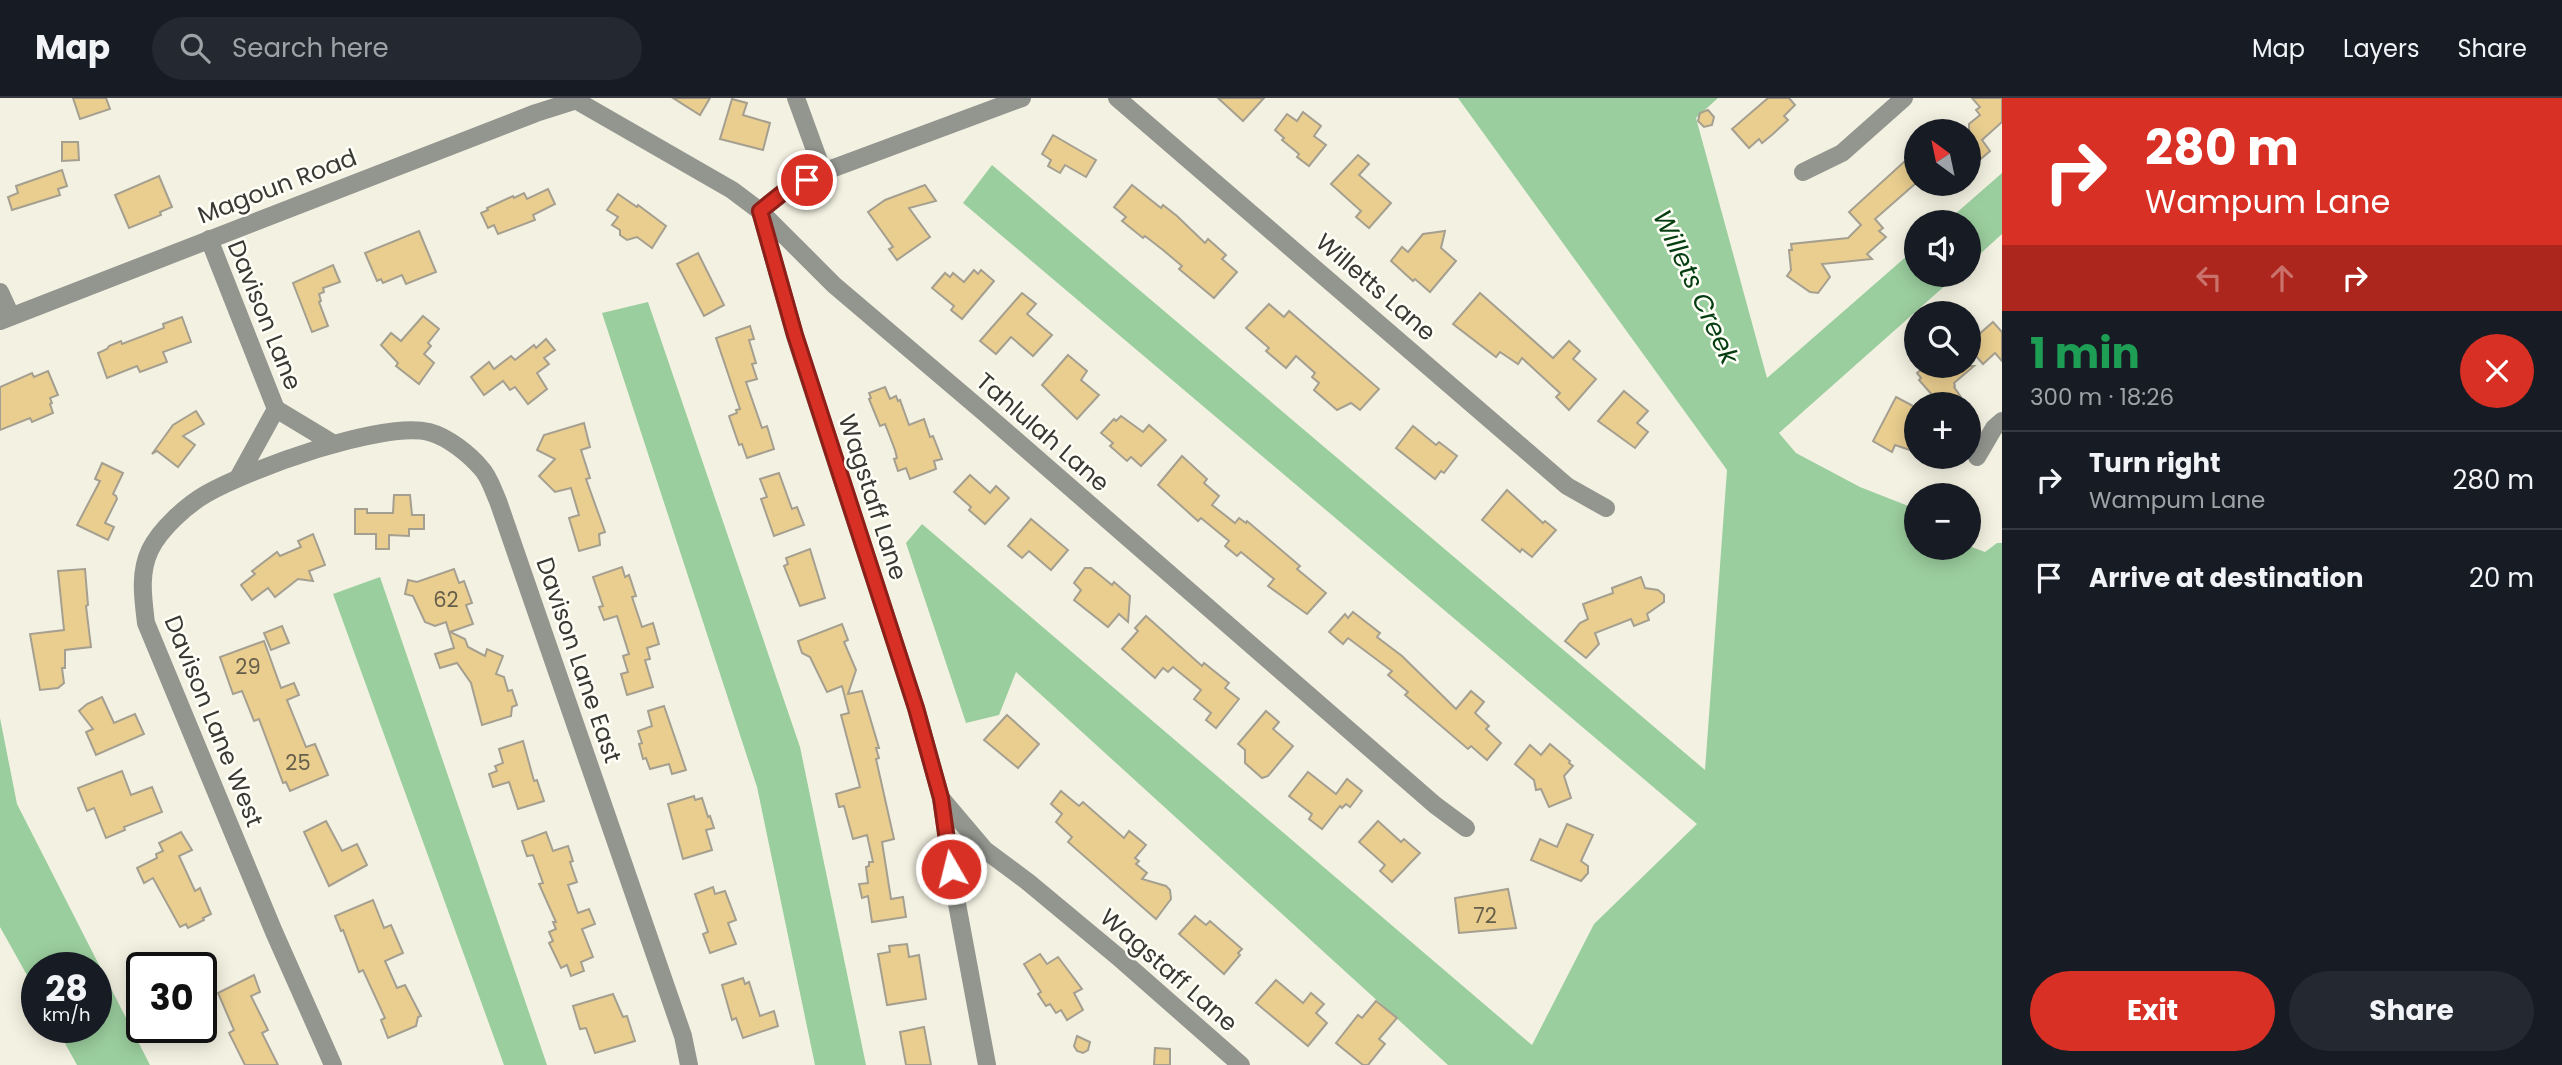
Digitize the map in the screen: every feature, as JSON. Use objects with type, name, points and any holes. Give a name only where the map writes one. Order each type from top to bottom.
[{"type":"street","points":[[796,98],[824,172]]},
{"type":"street","points":[[760,211],[790,187],[824,172],[1022,98]]},
{"type":"street","name":"Willetts Lane","points":[[1117,98],[1567,486],[1606,508]]},
{"type":"street","points":[[1803,172],[1842,153],[1904,98]]},
{"type":"street","name":"Tahlulah Lane","points":[[573,99],[732,190],[760,211],[834,285],[1435,805],[1466,828]]},
{"type":"street","name":"Magoun Road","points":[[5,319],[573,99]]},
{"type":"street","name":"Wagstaff Lane","points":[[760,211],[795,335],[916,708],[941,798],[955,893],[987,1065]]},
{"type":"street","name":"Davison Lane","points":[[209,239],[276,409],[334,444]]},
{"type":"street","points":[[0,292],[5,319]]},
{"type":"street","name":"Davison Lane","points":[[238,478],[276,409]]},
{"type":"street","points":[[1981,450],[1994,428],[2002,421]]},
{"type":"street","name":"Davison Lane East","points":[[292,459],[334,444],[391,430],[429,432],[457,446],[483,469],[508,527],[683,1036],[689,1065]]},
{"type":"street","name":"Davison Lane West","points":[[292,459],[238,478],[205,495],[175,518],[150,550],[141,588],[146,623],[333,1065]]},
{"type":"street","name":"Wagstaff Lane","points":[[941,798],[985,850],[1088,932],[1241,1065]]},
{"type":"water","name":"Willets Creek","points":[[1458,98],[1718,98],[1696,118],[1767,378],[1904,258],[1904,287],[1943,287],[1928,301],[1904,301],[1904,322],[1779,433],[1796,453],[1860,487],[1904,504],[1904,560],[1981,560],[1981,550],[1985,552],[1997,543],[2002,543],[2002,1065],[1448,1065],[1016,672],[999,715],[966,723],[906,543],[922,524],[1532,1045],[1594,924],[1697,824],[963,203],[992,165],[1705,770],[1727,470]]},
{"type":"water","points":[[2002,173],[2002,234],[1981,253],[1981,210],[1960,210],[1976,196],[1981,196],[1981,191]]},
{"type":"water","points":[[648,302],[800,747],[866,1065],[815,1065],[757,787],[602,313]]},
{"type":"water","points":[[380,577],[547,1065],[504,1065],[333,594]]},
{"type":"water","points":[[0,718],[17,804],[92,952],[21,952],[21,964],[0,927]]},
{"type":"water","points":[[112,990],[126,1018],[126,1043],[139,1043],[150,1065],[77,1065],[65,1043],[112,1043]]},
{"type":"building","points":[[73,98],[106,98],[110,109],[80,119]]},
{"type":"building","points":[[673,98],[710,98],[700,115]]},
{"type":"building","points":[[1218,98],[1264,98],[1243,121]]},
{"type":"building","points":[[1768,98],[1789,98],[1795,105],[1784,116],[1788,120],[1762,143],[1759,139],[1749,148],[1732,129]]},
{"type":"building","points":[[1972,98],[2002,98],[2002,122],[1982,140],[1990,151],[1981,159],[1981,119],[1975,119],[1980,115],[1976,110],[1980,107]]},
{"type":"building","points":[[732,99],[747,103],[743,115],[770,123],[763,150],[720,139]]},
{"type":"building","points":[[1708,110],[1714,117],[1712,125],[1704,127],[1698,121],[1700,113]]},
{"type":"building","points":[[1303,112],[1321,126],[1314,136],[1326,145],[1309,166],[1297,157],[1299,154],[1282,140],[1284,138],[1275,130],[1287,114],[1297,121]]},
{"type":"building","points":[[1053,135],[1096,160],[1086,177],[1065,165],[1060,173],[1048,166],[1051,160],[1042,154]]},
{"type":"building","points":[[62,142],[78,142],[79,160],[62,161]]},
{"type":"building","points":[[1358,155],[1369,164],[1359,175],[1391,203],[1369,228],[1356,217],[1361,211],[1331,184]]},
{"type":"building","points":[[1904,162],[1904,194],[1875,219],[1883,228],[1879,231],[1886,237],[1867,254],[1872,259],[1822,264],[1830,277],[1818,293],[1810,292],[1787,276],[1791,270],[1791,244],[1848,238],[1861,225],[1849,212]]},
{"type":"building","points":[[62,170],[67,186],[58,189],[60,195],[12,210],[8,197],[18,193],[16,186]]},
{"type":"building","points":[[159,176],[172,207],[160,212],[161,215],[129,228],[115,195]]},
{"type":"building","points":[[925,185],[936,201],[909,208],[930,237],[897,260],[889,249],[893,247],[868,212],[885,200]]},
{"type":"building","points":[[1132,185],[1161,208],[1163,205],[1177,216],[1205,243],[1208,239],[1226,255],[1222,259],[1237,272],[1214,298],[1179,269],[1182,266],[1163,250],[1122,221],[1126,217],[1114,207]]},
{"type":"building","points":[[548,189],[555,204],[533,215],[535,220],[498,234],[494,225],[488,228],[481,213],[488,210],[487,208],[513,196],[514,198],[524,193],[527,199]]},
{"type":"building","points":[[618,194],[666,226],[652,248],[637,237],[627,240],[620,235],[620,230],[612,225],[618,217],[607,210]]},
{"type":"building","points":[[419,231],[436,272],[406,284],[402,275],[383,283],[381,279],[377,281],[365,253]]},
{"type":"building","points":[[1445,231],[1441,248],[1456,261],[1430,292],[1391,261],[1402,247],[1408,252],[1423,234]]},
{"type":"building","points":[[698,253],[724,305],[704,316],[677,264]]},
{"type":"building","points":[[333,265],[340,282],[323,288],[324,292],[319,294],[319,302],[328,326],[312,332],[293,283]]},
{"type":"building","points":[[974,270],[978,274],[981,270],[994,281],[962,319],[951,310],[954,306],[932,288],[945,273],[950,277],[953,273],[964,282]]},
{"type":"building","points":[[1022,293],[1036,304],[1027,314],[1052,335],[1033,356],[1011,337],[996,354],[980,341]]},
{"type":"building","points":[[1480,293],[1553,358],[1569,341],[1580,351],[1573,359],[1596,379],[1569,410],[1556,397],[1560,393],[1522,358],[1518,364],[1500,352],[1496,357],[1453,324]]},
{"type":"building","points":[[1269,304],[1284,317],[1289,311],[1379,389],[1360,410],[1351,403],[1337,410],[1314,390],[1319,383],[1312,377],[1315,373],[1296,356],[1286,368],[1266,351],[1269,348],[1246,328]]},
{"type":"building","points":[[423,316],[439,329],[428,343],[431,346],[424,354],[434,363],[419,384],[396,366],[398,363],[381,345],[391,333],[401,341]]},
{"type":"building","points":[[182,317],[191,342],[163,352],[167,362],[140,372],[137,366],[107,378],[98,353],[121,341],[122,344],[164,328],[163,324]]},
{"type":"building","points":[[1993,322],[2002,332],[2002,361],[1995,353],[1983,364],[1981,362],[1981,332]]},
{"type":"building","points":[[750,326],[754,339],[749,340],[756,363],[752,364],[757,379],[746,382],[762,428],[767,426],[774,449],[747,458],[742,444],[739,445],[729,416],[740,409],[716,338]]},
{"type":"building","points":[[546,339],[555,350],[544,358],[549,364],[537,373],[547,389],[528,404],[515,387],[510,390],[503,381],[484,395],[471,377],[489,362],[494,369],[511,356],[515,360],[534,345],[536,348]]},
{"type":"building","points":[[1068,355],[1087,371],[1081,380],[1099,395],[1077,419],[1042,385]]},
{"type":"building","points":[[48,371],[58,395],[50,398],[53,413],[32,422],[30,418],[0,430],[0,387],[32,373],[34,377]]},
{"type":"building","points":[[1960,378],[1954,383],[1958,392],[1930,392],[1919,380]]},
{"type":"building","points":[[885,387],[890,399],[896,396],[898,401],[900,400],[909,425],[924,419],[942,459],[934,461],[936,469],[910,479],[906,468],[898,471],[894,459],[897,458],[895,450],[885,424],[880,426],[869,399],[869,393]]},
{"type":"building","points":[[1624,391],[1648,411],[1637,423],[1648,432],[1635,448],[1598,421]]},
{"type":"building","points":[[1896,397],[1904,401],[1904,448],[1895,445],[1892,452],[1873,441]]},
{"type":"building","points":[[196,411],[204,424],[183,436],[195,445],[178,467],[157,451],[152,454],[173,425]]},
{"type":"building","points":[[1121,416],[1143,432],[1149,425],[1166,440],[1141,466],[1131,457],[1127,461],[1110,446],[1113,443],[1101,433],[1114,419],[1116,421]]},
{"type":"building","points":[[584,423],[590,447],[581,450],[590,478],[586,479],[605,532],[599,534],[600,545],[579,551],[569,518],[579,515],[571,488],[555,492],[539,476],[555,459],[537,450],[544,435]]},
{"type":"building","points":[[1413,426],[1436,445],[1439,442],[1457,456],[1444,473],[1441,471],[1435,479],[1396,448]]},
{"type":"building","points":[[1182,456],[1207,479],[1204,483],[1219,496],[1212,505],[1235,523],[1239,518],[1246,523],[1247,521],[1300,566],[1297,569],[1326,593],[1307,614],[1268,586],[1274,579],[1241,552],[1237,556],[1225,546],[1229,541],[1201,518],[1198,521],[1158,485]]},
{"type":"building","points":[[102,463],[123,473],[113,494],[117,499],[105,523],[114,527],[108,540],[77,525],[100,481],[95,479]]},
{"type":"building","points":[[779,473],[792,509],[797,507],[804,525],[774,536],[761,499],[767,497],[760,479]]},
{"type":"building","points":[[970,475],[990,493],[996,486],[1009,498],[985,524],[954,492]]},
{"type":"building","points":[[1507,490],[1543,523],[1545,521],[1556,530],[1532,557],[1522,549],[1520,552],[1482,520]]},
{"type":"building","points":[[394,495],[410,495],[412,515],[424,515],[424,529],[409,529],[409,536],[389,535],[389,549],[376,549],[376,534],[355,534],[355,509],[367,509],[367,513],[393,513]]},
{"type":"building","points":[[1031,519],[1068,550],[1051,570],[1029,551],[1022,558],[1008,546]]},
{"type":"building","points":[[313,534],[325,565],[309,571],[313,581],[298,579],[275,597],[268,588],[252,600],[241,585],[255,574],[252,571],[277,552],[280,556],[301,547],[298,541]]},
{"type":"building","points":[[810,549],[825,598],[800,606],[784,566],[788,564],[786,558]]},
{"type":"building","points":[[622,567],[625,577],[629,575],[636,596],[632,597],[642,627],[653,623],[659,644],[647,648],[650,659],[645,660],[653,687],[627,695],[621,674],[628,672],[623,656],[629,654],[617,616],[604,620],[599,607],[603,606],[593,577]]},
{"type":"building","points":[[1085,568],[1091,568],[1112,585],[1114,582],[1130,596],[1128,622],[1119,614],[1108,627],[1074,600],[1081,590],[1074,583]]},
{"type":"building","points":[[85,569],[91,647],[65,650],[65,668],[62,668],[64,683],[58,688],[40,690],[30,634],[64,630],[58,571]]},
{"type":"building","points":[[454,569],[459,583],[464,581],[472,603],[466,605],[473,624],[450,632],[465,639],[468,647],[485,656],[487,649],[503,656],[496,674],[504,677],[508,691],[512,690],[517,705],[512,707],[511,716],[482,725],[471,683],[457,663],[440,668],[435,654],[454,648],[446,622],[435,626],[425,622],[413,596],[405,594],[408,580],[417,582]]},
{"type":"building","points":[[1641,577],[1645,588],[1658,590],[1664,595],[1664,602],[1647,614],[1649,620],[1634,626],[1631,619],[1595,633],[1599,644],[1586,658],[1565,641],[1580,623],[1588,619],[1583,604],[1613,593],[1612,588]]},
{"type":"building","points":[[1353,612],[1380,633],[1377,637],[1402,656],[1456,709],[1471,691],[1484,702],[1475,713],[1489,726],[1486,729],[1501,743],[1487,760],[1471,746],[1468,749],[1405,695],[1408,692],[1388,675],[1392,671],[1348,638],[1343,644],[1329,632],[1345,614],[1348,618]]},
{"type":"building","points":[[1146,616],[1202,666],[1204,663],[1229,683],[1225,688],[1239,699],[1216,728],[1206,720],[1211,713],[1194,699],[1201,690],[1173,667],[1168,672],[1163,668],[1155,678],[1122,649],[1138,631],[1135,628]]},
{"type":"building","points":[[842,624],[848,640],[844,642],[856,670],[848,694],[862,691],[879,748],[876,748],[879,758],[876,759],[894,839],[882,842],[891,899],[903,897],[906,917],[872,922],[868,896],[862,898],[859,884],[868,883],[866,867],[869,862],[873,862],[867,835],[853,839],[844,806],[839,807],[836,794],[860,787],[841,715],[849,713],[842,686],[827,692],[810,657],[802,653],[798,641]]},
{"type":"building","points":[[282,626],[289,643],[271,650],[264,633]]},
{"type":"building","points":[[264,641],[281,688],[294,683],[299,695],[287,700],[306,747],[315,744],[328,775],[290,791],[286,782],[283,783],[259,719],[254,721],[242,691],[233,694],[220,657]]},
{"type":"building","points":[[102,697],[114,723],[135,714],[144,734],[96,755],[86,732],[93,729],[79,711]]},
{"type":"building","points":[[664,706],[686,770],[672,774],[669,764],[650,769],[646,758],[643,759],[639,744],[642,743],[638,731],[652,726],[648,711]]},
{"type":"building","points":[[1266,711],[1279,722],[1273,729],[1293,746],[1268,776],[1262,778],[1245,763],[1245,750],[1238,744]]},
{"type":"building","points":[[1007,715],[1039,744],[1018,768],[984,740]]},
{"type":"building","points":[[523,741],[534,781],[537,780],[544,801],[518,809],[509,782],[493,787],[489,774],[497,771],[495,766],[503,763],[499,749]]},
{"type":"building","points":[[1550,744],[1573,766],[1564,776],[1571,798],[1549,807],[1541,789],[1536,790],[1534,780],[1515,764],[1530,745],[1541,755]]},
{"type":"building","points":[[122,771],[131,795],[152,787],[162,812],[124,827],[125,830],[106,838],[94,808],[87,811],[78,788]]},
{"type":"building","points":[[1308,772],[1336,794],[1347,779],[1362,791],[1350,807],[1346,804],[1342,808],[1340,806],[1322,829],[1309,819],[1312,814],[1289,796]]},
{"type":"building","points":[[1061,791],[1079,806],[1083,802],[1124,838],[1129,831],[1146,845],[1135,858],[1139,861],[1136,864],[1147,873],[1142,879],[1166,886],[1170,890],[1171,899],[1156,919],[1068,842],[1072,837],[1056,822],[1062,814],[1051,804]]},
{"type":"building","points":[[694,796],[695,800],[702,798],[714,828],[706,830],[712,850],[683,859],[668,804]]},
{"type":"building","points":[[326,821],[342,851],[357,844],[367,865],[329,886],[304,832]]},
{"type":"building","points":[[1378,821],[1401,842],[1404,839],[1420,853],[1392,882],[1380,871],[1385,865],[1359,842]]},
{"type":"building","points":[[1567,824],[1593,835],[1581,861],[1588,866],[1588,873],[1581,881],[1531,860],[1540,839],[1557,847]]},
{"type":"building","points":[[181,832],[192,850],[179,856],[195,891],[200,888],[211,914],[188,928],[186,924],[180,927],[153,878],[144,883],[137,868],[157,858],[156,854],[163,851],[159,843]]},
{"type":"building","points":[[546,832],[553,851],[568,846],[577,882],[568,885],[578,913],[589,909],[595,924],[582,929],[593,957],[581,962],[584,971],[571,976],[567,965],[561,968],[549,943],[553,941],[549,932],[556,929],[553,922],[556,922],[539,884],[543,883],[533,855],[527,856],[522,841]]},
{"type":"building","points":[[713,887],[715,894],[725,891],[736,920],[728,923],[736,944],[710,953],[703,934],[708,932],[695,894]]},
{"type":"building","points":[[1508,889],[1516,928],[1459,933],[1455,898]]},
{"type":"building","points":[[373,900],[384,928],[391,925],[403,953],[385,961],[397,988],[405,985],[421,1016],[418,1017],[416,1026],[388,1038],[381,1020],[385,1018],[363,970],[359,972],[335,916]]},
{"type":"building","points":[[1195,916],[1206,925],[1210,921],[1242,949],[1224,974],[1179,934]]},
{"type":"building","points":[[907,944],[909,957],[919,955],[926,999],[887,1005],[878,954],[890,952],[889,946]]},
{"type":"building","points":[[1040,954],[1047,964],[1058,957],[1082,989],[1074,993],[1083,1010],[1067,1020],[1061,1010],[1056,1013],[1050,1004],[1046,1006],[1024,964]]},
{"type":"building","points":[[254,975],[260,992],[251,996],[268,1030],[262,1033],[278,1065],[245,1065],[229,1033],[234,1030],[218,993]]},
{"type":"building","points":[[743,978],[745,984],[749,982],[760,1016],[774,1011],[778,1026],[743,1038],[736,1018],[732,1020],[722,985]]},
{"type":"building","points":[[1276,980],[1303,1003],[1311,993],[1324,1004],[1316,1013],[1327,1023],[1308,1046],[1256,1003]]},
{"type":"building","points":[[613,994],[623,1017],[627,1016],[635,1041],[595,1053],[586,1028],[580,1029],[573,1006]]},
{"type":"building","points":[[1376,1001],[1397,1018],[1379,1039],[1385,1044],[1368,1065],[1363,1065],[1336,1043],[1358,1015],[1362,1018]]},
{"type":"building","points":[[924,1027],[931,1065],[906,1065],[900,1032]]},
{"type":"building","points":[[1077,1036],[1090,1042],[1088,1050],[1083,1053],[1077,1051],[1074,1046]]},
{"type":"building","points":[[1155,1048],[1170,1049],[1170,1065],[1154,1065]]},
{"type":"route","points":[[807,180],[790,187],[760,211],[795,335],[916,708],[941,798],[951,869]]}]
